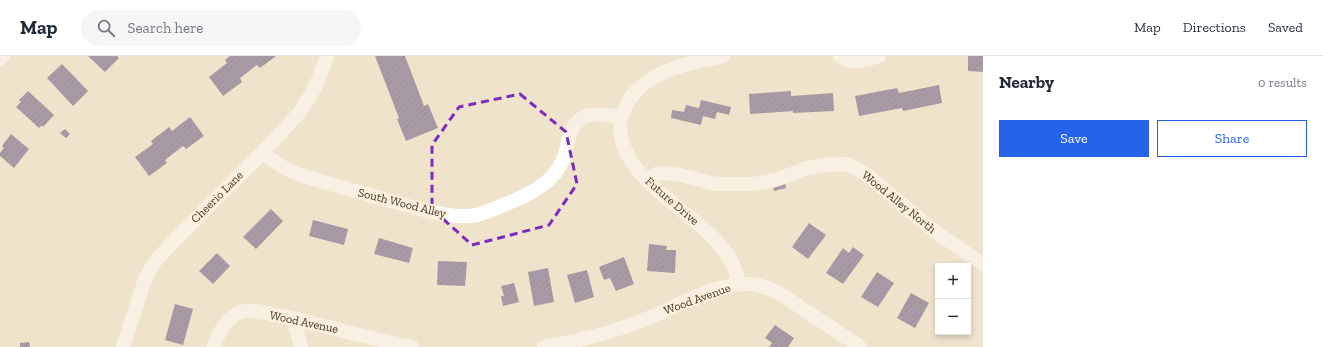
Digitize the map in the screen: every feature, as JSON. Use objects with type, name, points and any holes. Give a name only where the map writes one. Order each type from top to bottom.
[{"type":"street","points":[[0,59],[3,56]]},
{"type":"street","name":"Cheerio Lane","points":[[123,347],[144,282],[153,264],[262,153],[299,112],[311,95],[327,56]]},
{"type":"street","name":"Future Drive","points":[[723,56],[696,61],[669,69],[644,84],[628,101],[621,116],[621,137],[629,157],[646,180],[704,229],[726,252],[735,267],[739,284]]},
{"type":"street","points":[[840,56],[843,59],[856,62],[879,56]]},
{"type":"street","name":"South Wood Alley","points":[[262,153],[286,169],[303,176],[436,213],[461,216],[477,215],[511,202],[532,192],[547,182],[564,160],[570,131],[578,120],[587,114],[600,113],[621,116]]},
{"type":"street","name":"Wood Alley North","points":[[646,180],[656,174],[662,173],[716,184],[754,184],[776,180],[822,164],[847,164],[864,173],[937,233],[983,264]]},
{"type":"street","name":"Wood Avenue","points":[[544,347],[585,339],[616,330],[652,317],[722,287],[739,284],[755,284],[769,288],[784,296],[860,347]]},
{"type":"street","name":"Wood Avenue","points":[[213,347],[218,333],[229,320],[241,312],[255,311],[331,327],[389,343],[412,347]]},
{"type":"street","points":[[294,319],[301,347]]},
{"type":"highlighted area","points":[[520,94],[566,132],[577,184],[549,225],[472,245],[432,209],[432,145],[459,107]]},
{"type":"building","points":[[88,56],[117,56],[119,58],[105,72]]},
{"type":"building","points":[[230,56],[276,56],[260,68],[257,65],[240,78],[242,82],[223,96],[209,77],[227,63],[225,60]]},
{"type":"building","points":[[375,56],[405,56],[424,106],[428,104],[438,128],[406,141],[397,119],[399,118]]},
{"type":"building","points":[[968,56],[983,56],[983,72],[968,71]]},
{"type":"building","points":[[62,64],[88,91],[73,106],[47,78]]},
{"type":"building","points":[[939,85],[942,103],[903,111],[902,108],[859,116],[855,96],[897,88],[899,93]]},
{"type":"building","points":[[28,91],[54,115],[43,127],[42,125],[39,128],[16,107],[21,102],[19,100]]},
{"type":"building","points":[[791,91],[791,96],[833,93],[834,111],[793,113],[793,111],[750,114],[749,94]]},
{"type":"building","points":[[701,100],[731,107],[729,115],[717,112],[715,119],[703,116],[701,125],[671,118],[672,110],[684,112],[686,105],[699,108]]},
{"type":"building","points":[[190,117],[204,136],[186,149],[183,146],[165,160],[167,163],[149,176],[135,157],[153,144],[151,141],[169,127],[172,131]]},
{"type":"building","points":[[65,129],[70,134],[66,138],[60,133]]},
{"type":"building","points":[[11,134],[29,149],[14,168],[0,156],[0,153],[4,148],[2,146]]},
{"type":"building","points":[[785,182],[786,188],[774,191],[773,186]]},
{"type":"building","points":[[271,209],[283,221],[256,249],[243,237]]},
{"type":"building","points":[[313,220],[348,229],[344,245],[309,236]]},
{"type":"building","points":[[809,223],[826,235],[808,259],[792,247]]},
{"type":"building","points":[[379,238],[413,248],[409,263],[374,254]]},
{"type":"building","points":[[649,244],[667,246],[666,250],[676,250],[675,273],[647,271]]},
{"type":"building","points":[[853,247],[864,255],[843,284],[826,273],[843,248],[849,253]]},
{"type":"building","points":[[217,253],[230,266],[213,284],[199,271]]},
{"type":"building","points":[[624,257],[634,284],[616,291],[610,278],[604,280],[599,267]]},
{"type":"building","points":[[438,261],[467,262],[465,286],[437,285]]},
{"type":"building","points":[[548,268],[554,302],[534,306],[528,272]]},
{"type":"building","points":[[587,270],[594,297],[575,303],[567,275]]},
{"type":"building","points":[[877,272],[894,283],[878,307],[861,297]]},
{"type":"building","points":[[514,283],[519,302],[503,306],[501,296],[504,296],[501,286]]},
{"type":"building","points":[[911,293],[929,303],[915,328],[897,318]]},
{"type":"building","points":[[175,304],[193,309],[183,345],[165,340]]},
{"type":"building","points":[[775,325],[794,338],[788,347],[769,347],[772,343],[765,338]]},
{"type":"building","points":[[29,342],[30,347],[20,347],[20,343]]}]
